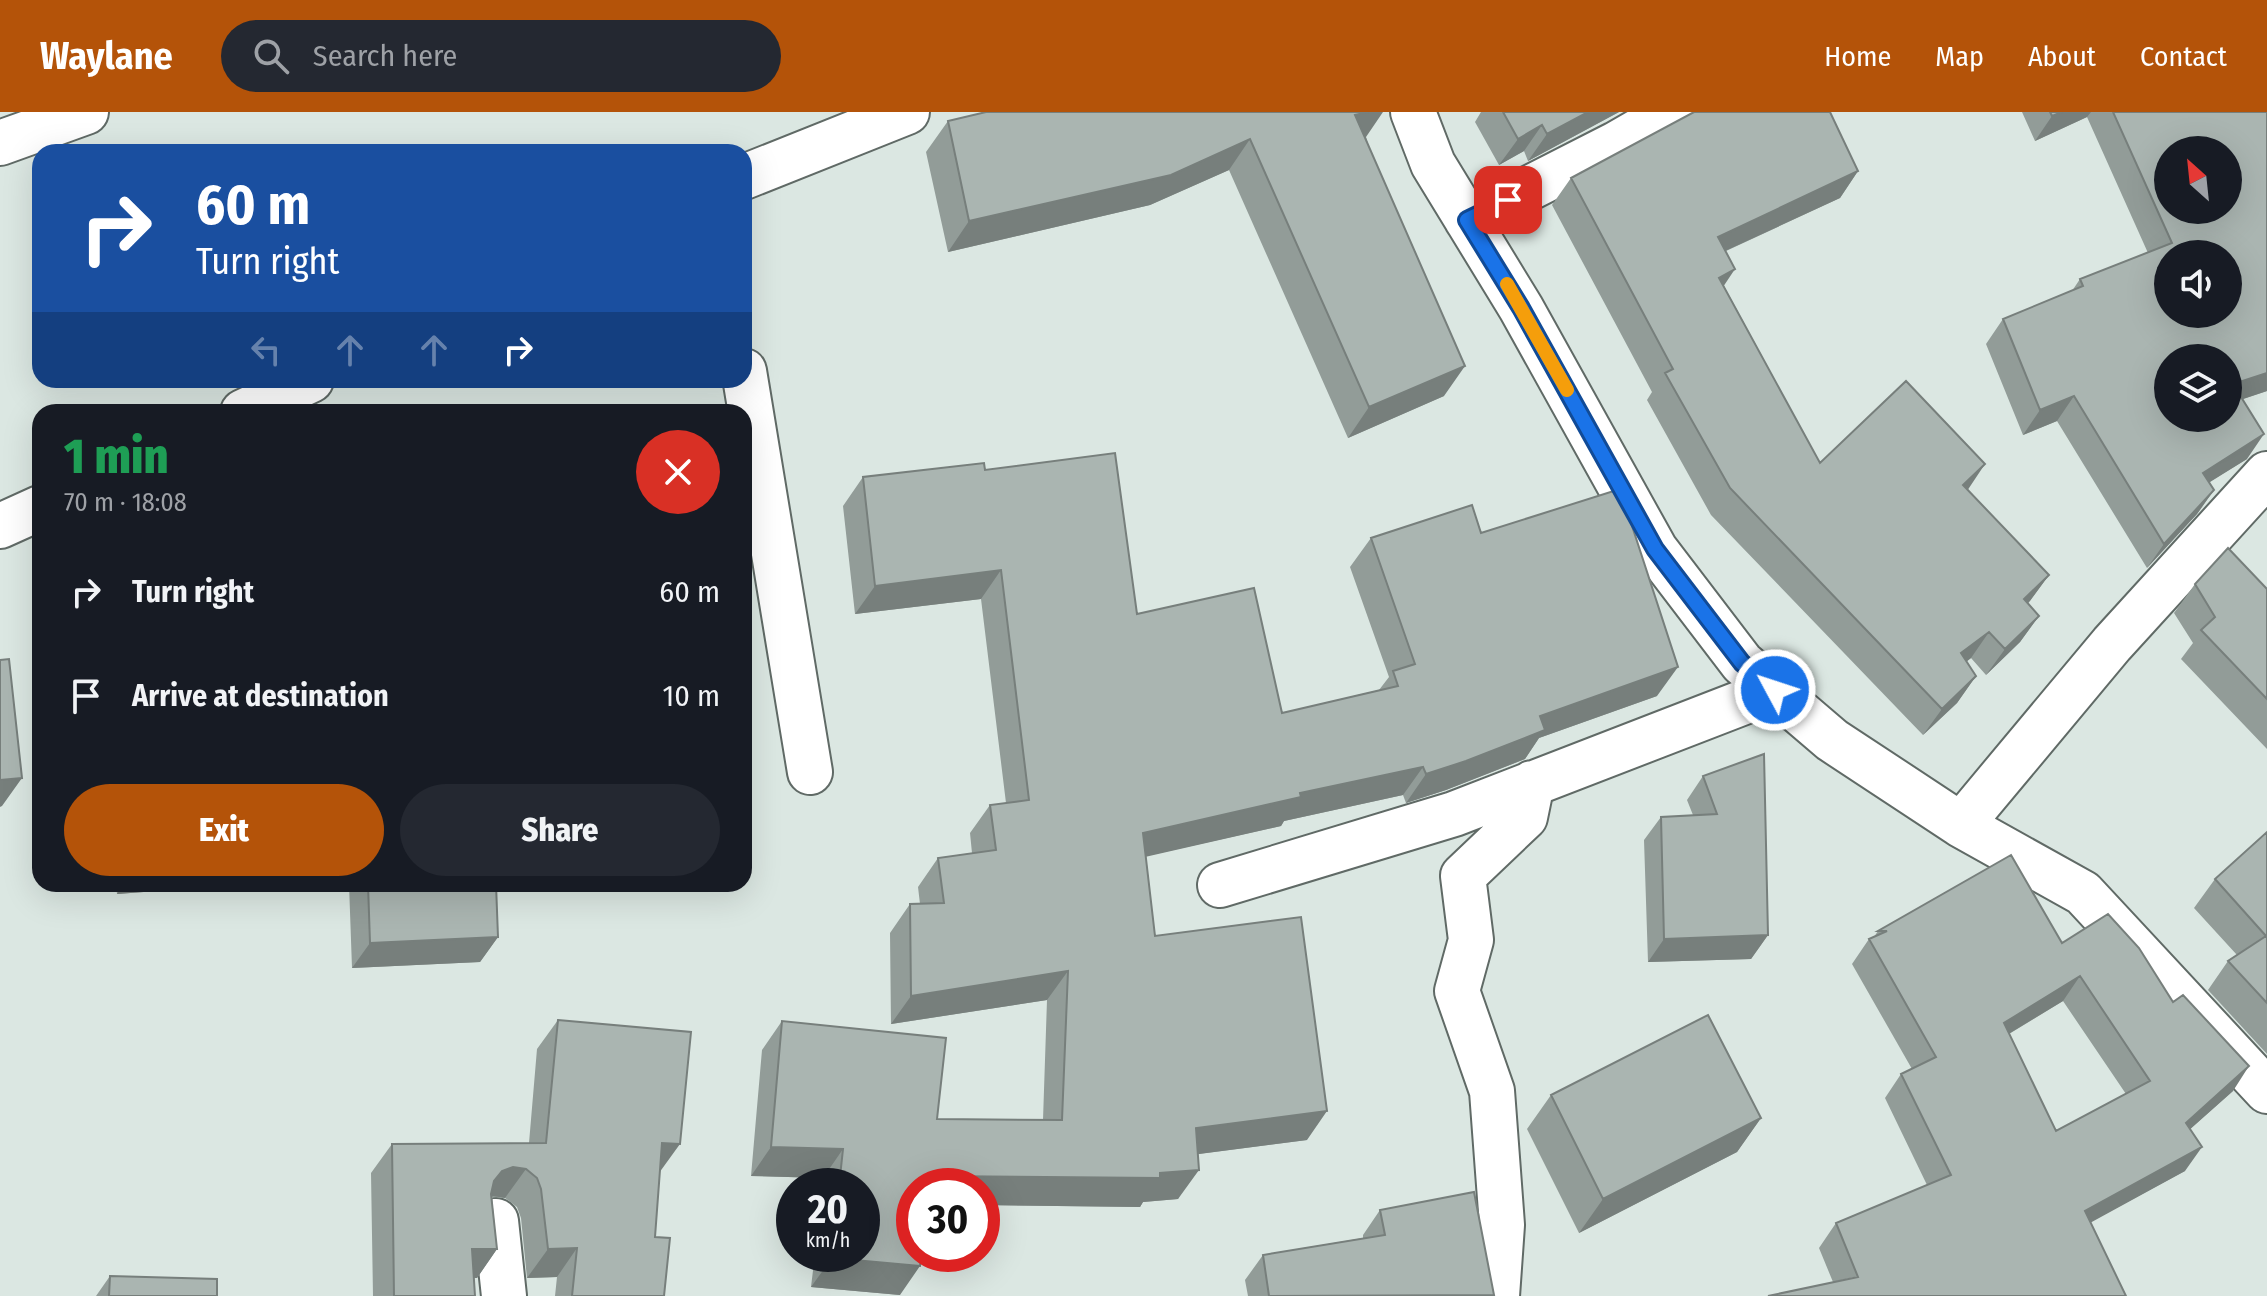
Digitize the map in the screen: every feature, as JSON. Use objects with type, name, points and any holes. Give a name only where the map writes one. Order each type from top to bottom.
[{"type":"street","points":[[0,143],[86,112]]},
{"type":"street","points":[[752,174],[907,112]]},
{"type":"street","points":[[1413,112],[1433,164],[1521,308],[1655,549],[1742,663],[1832,740],[1961,825],[2083,893],[2267,1091]]},
{"type":"street","points":[[1467,220],[1672,112]]},
{"type":"street","points":[[260,404],[294,388]]},
{"type":"street","points":[[752,420],[810,772]]},
{"type":"street","points":[[1961,825],[2112,644],[2267,474]]},
{"type":"street","points":[[0,526],[32,512]]},
{"type":"street","points":[[1220,885],[1454,814],[1775,690]]},
{"type":"street","points":[[1497,1296],[1502,1225],[1492,1091],[1457,991],[1471,940],[1463,876],[1525,817],[1532,783]]},
{"type":"street","points":[[496,1221],[504,1296]]},
{"type":"building","points":[[986,112],[1368,112],[1355,115],[1465,366],[1369,407],[1250,139],[1171,175],[969,221],[948,121]]},
{"type":"building","points":[[1503,112],[1588,112],[1547,134],[1542,125],[1518,139]]},
{"type":"building","points":[[1694,112],[1830,112],[1858,171],[1718,237],[1735,269],[1719,278],[1820,463],[1906,381],[1985,464],[1963,485],[2049,575],[2024,599],[2039,616],[2005,649],[1989,632],[1961,653],[1976,676],[1942,709],[1730,488],[1665,373],[1673,369],[1571,178]]},
{"type":"building","points":[[2113,112],[2267,112],[2267,373],[2242,381],[2242,344],[2154,344],[2154,432],[2242,432],[2242,399],[2264,434],[2203,473],[2214,490],[2164,544],[2074,396],[2040,410],[2003,319],[2083,286],[2080,279],[2154,250],[2154,328],[2242,328],[2242,240],[2171,240],[2163,224],[2242,224],[2242,136],[2154,136],[2154,203]]},
{"type":"building","points":[[1115,453],[1137,614],[1254,588],[1282,713],[1398,686],[1393,671],[1415,664],[1371,538],[1472,505],[1481,533],[1620,489],[1678,667],[1540,716],[1545,730],[1426,774],[1423,767],[1300,793],[1301,797],[1143,833],[1155,936],[1301,917],[1327,1111],[1196,1128],[1199,1170],[1160,1173],[1160,1178],[1000,1177],[1000,1168],[896,1168],[896,1264],[880,1262],[880,1168],[841,1168],[843,1149],[771,1147],[782,1021],[946,1038],[937,1119],[1062,1120],[1068,971],[911,996],[910,904],[944,903],[938,858],[996,850],[990,805],[1029,800],[1001,570],[875,586],[863,477],[984,463],[985,470]]},
{"type":"building","points":[[2228,548],[2267,589],[2267,699],[2201,630],[2215,617],[2195,584]]},
{"type":"building","points":[[9,659],[22,778],[0,780],[0,660]]},
{"type":"building","points":[[1764,754],[1768,935],[1664,939],[1661,817],[1717,814],[1703,776]]},
{"type":"building","points":[[2267,832],[2267,1003],[2228,961],[2266,936],[2215,879]]},
{"type":"building","points":[[2011,855],[2062,943],[2108,914],[2139,948],[2173,1002],[2183,995],[2249,1066],[2186,1123],[2202,1147],[2085,1211],[2126,1296],[1768,1296],[1858,1277],[1836,1223],[1951,1175],[1901,1074],[1936,1057],[1869,939],[1887,931],[1878,931]],"holes":[[[2080,976],[2150,1081],[2056,1131],[2004,1023]]]},
{"type":"building","points":[[368,892],[496,892],[498,937],[370,943]]},
{"type":"building","points":[[1708,1015],[1761,1118],[1603,1199],[1551,1095]]},
{"type":"building","points":[[558,1020],[691,1032],[680,1144],[662,1143],[655,1237],[670,1238],[664,1296],[572,1296],[577,1248],[548,1249],[537,1178],[526,1169],[513,1167],[502,1171],[494,1181],[491,1194],[497,1249],[472,1249],[475,1296],[394,1296],[392,1144],[546,1143]]},
{"type":"building","points":[[1474,1192],[1494,1295],[1269,1296],[1263,1255],[1385,1235],[1380,1210]]},
{"type":"building","points":[[110,1276],[217,1279],[217,1296],[109,1296]]},
{"type":"slow traffic","points":[[1507,284],[1567,390]]},
{"type":"route","points":[[1508,200],[1467,220],[1521,308],[1655,549],[1742,663],[1775,690]]}]
